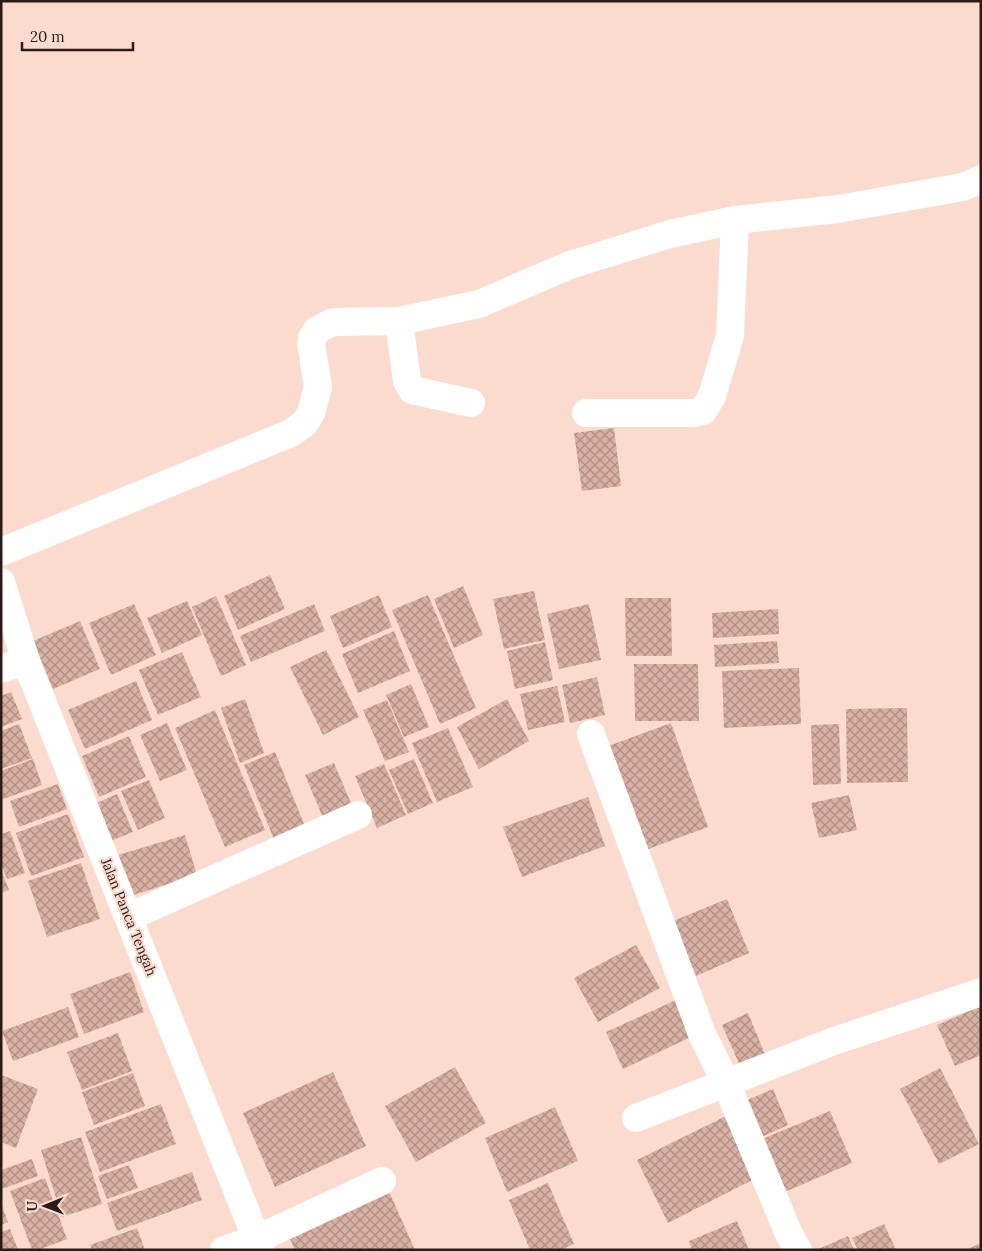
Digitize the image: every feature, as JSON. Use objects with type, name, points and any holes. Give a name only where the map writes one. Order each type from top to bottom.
[{"type":"street","points":[[1,552],[291,433],[305,423],[311,413],[318,388],[311,343],[317,330],[333,322],[399,321],[480,304],[570,265],[670,234],[735,220],[838,209],[963,187],[981,179]]},
{"type":"street","points":[[586,413],[695,413],[703,411],[712,396],[730,336],[735,220]]},
{"type":"street","points":[[399,321],[407,381],[412,390],[471,403]]},
{"type":"street","name":"Jalan Panca Tengah","points":[[1,582],[14,665],[128,917],[259,1244]]},
{"type":"street","points":[[592,734],[702,1034],[726,1083],[798,1250]]},
{"type":"street","points":[[128,917],[358,816]]},
{"type":"street","points":[[636,1118],[834,1041],[981,992]]},
{"type":"street","points":[[224,1250],[259,1244],[382,1181]]},
{"type":"building","points":[[614,428],[621,486],[582,491],[574,433]]},
{"type":"building","points":[[270,575],[285,609],[238,630],[224,596]]},
{"type":"building","points":[[463,586],[483,635],[454,648],[434,599]]},
{"type":"building","points":[[534,591],[545,640],[504,649],[493,599]]},
{"type":"building","points":[[379,595],[392,627],[343,648],[330,616]]},
{"type":"building","points":[[428,595],[476,708],[440,724],[392,610]]},
{"type":"building","points":[[216,596],[246,665],[221,676],[192,607]]},
{"type":"building","points":[[625,598],[671,598],[672,656],[626,656]]},
{"type":"building","points":[[187,601],[202,635],[162,653],[147,618]]},
{"type":"building","points":[[134,604],[156,655],[111,675],[89,623]]},
{"type":"building","points":[[314,604],[325,631],[251,662],[240,636]]},
{"type":"building","points":[[589,604],[601,660],[559,669],[547,614]]},
{"type":"building","points":[[778,609],[779,634],[713,638],[712,613]]},
{"type":"building","points":[[80,621],[100,669],[53,689],[33,641]]},
{"type":"building","points":[[394,631],[410,671],[358,693],[342,654]]},
{"type":"building","points":[[777,641],[779,663],[715,667],[714,645]]},
{"type":"building","points":[[545,642],[553,680],[515,689],[507,651]]},
{"type":"building","points":[[326,650],[359,717],[323,735],[290,667]]},
{"type":"building","points":[[182,652],[201,697],[158,715],[139,670]]},
{"type":"building","points":[[634,664],[698,664],[699,721],[635,721]]},
{"type":"building","points":[[799,668],[801,724],[724,728],[722,671]]},
{"type":"building","points":[[597,677],[605,715],[570,723],[562,685]]},
{"type":"building","points":[[136,681],[152,720],[85,749],[68,710]]},
{"type":"building","points":[[411,684],[429,727],[404,737],[386,695]]},
{"type":"building","points":[[557,686],[565,722],[528,730],[520,694]]},
{"type":"building","points":[[11,692],[22,719],[1,727],[1,696]]},
{"type":"building","points":[[245,699],[264,753],[240,763],[221,708]]},
{"type":"building","points":[[507,699],[529,741],[479,769],[457,727]]},
{"type":"building","points":[[387,700],[409,752],[385,761],[363,710]]},
{"type":"building","points":[[907,708],[908,782],[847,783],[846,709]]},
{"type":"building","points":[[215,710],[265,830],[225,847],[175,728]]},
{"type":"building","points":[[167,723],[187,770],[160,781],[140,735]]},
{"type":"building","points":[[671,723],[708,827],[640,852],[603,748]]},
{"type":"building","points":[[19,724],[32,758],[1,769],[1,731]]},
{"type":"building","points":[[839,724],[841,784],[813,785],[811,725]]},
{"type":"building","points":[[448,728],[473,787],[437,802],[412,743]]},
{"type":"building","points":[[129,736],[146,777],[99,797],[82,756]]},
{"type":"building","points":[[275,752],[306,829],[275,842],[244,765]]},
{"type":"building","points":[[33,759],[42,785],[1,800],[1,771]]},
{"type":"building","points":[[414,759],[433,803],[408,814],[389,770]]},
{"type":"building","points":[[334,763],[353,808],[324,820],[305,775]]},
{"type":"building","points":[[384,764],[406,815],[377,828],[355,776]]},
{"type":"building","points":[[149,780],[165,818],[138,830],[121,791]]},
{"type":"building","points":[[58,784],[67,809],[19,827],[10,801]]},
{"type":"building","points":[[117,794],[133,832],[106,843],[90,806]]},
{"type":"building","points":[[849,795],[857,830],[819,838],[811,803]]},
{"type":"building","points":[[588,797],[605,846],[522,877],[503,827]]},
{"type":"building","points":[[68,814],[84,857],[31,876],[16,833]]},
{"type":"building","points":[[10,831],[25,873],[7,879],[1,864],[1,834]]},
{"type":"building","points":[[185,835],[197,875],[130,896],[118,855]]},
{"type":"building","points":[[81,863],[100,919],[47,937],[28,881]]},
{"type":"building","points":[[1,870],[9,890],[1,893]]},
{"type":"building","points":[[727,899],[749,953],[696,976],[673,921]]},
{"type":"building","points":[[636,945],[660,988],[598,1022],[574,978]]},
{"type":"building","points":[[130,972],[144,1012],[84,1034],[70,994]]},
{"type":"building","points":[[676,1000],[693,1036],[623,1069],[606,1032]]},
{"type":"building","points":[[981,1006],[981,1055],[955,1066],[937,1025]]},
{"type":"building","points":[[68,1007],[79,1037],[13,1061],[2,1031]]},
{"type":"building","points":[[748,1013],[766,1057],[741,1068],[722,1025]]},
{"type":"building","points":[[118,1033],[132,1071],[82,1090],[67,1052]]},
{"type":"building","points":[[455,1067],[486,1123],[416,1162],[385,1106]]},
{"type":"building","points":[[940,1068],[979,1144],[939,1164],[900,1089]]},
{"type":"building","points":[[333,1072],[366,1146],[275,1187],[243,1113]]},
{"type":"building","points":[[133,1073],[145,1106],[94,1125],[82,1092]]},
{"type":"building","points":[[1,1075],[38,1089],[16,1148],[1,1142]]},
{"type":"building","points":[[773,1089],[788,1125],[759,1138],[743,1102]]},
{"type":"building","points":[[161,1104],[176,1144],[100,1172],[85,1132]]},
{"type":"building","points":[[555,1107],[578,1161],[507,1192],[485,1138]]},
{"type":"building","points":[[830,1111],[852,1163],[780,1194],[757,1141]]},
{"type":"building","points":[[728,1115],[758,1177],[668,1223],[637,1160]]},
{"type":"building","points":[[81,1137],[102,1204],[62,1217],[41,1150]]},
{"type":"building","points":[[32,1159],[38,1176],[2,1189],[1,1170]]},
{"type":"building","points":[[129,1165],[138,1188],[107,1199],[98,1176]]},
{"type":"building","points":[[192,1172],[202,1200],[117,1231],[107,1203]]},
{"type":"building","points":[[45,1178],[67,1239],[38,1250],[32,1250],[10,1191]]},
{"type":"building","points":[[548,1183],[574,1244],[561,1250],[530,1250],[509,1200]]},
{"type":"building","points":[[387,1187],[415,1250],[295,1250],[287,1232]]},
{"type":"building","points":[[1,1203],[8,1222],[1,1225]]},
{"type":"building","points":[[737,1221],[749,1250],[692,1250],[689,1241]]},
{"type":"building","points":[[884,1224],[896,1250],[858,1250],[852,1238]]},
{"type":"building","points":[[137,1228],[145,1250],[92,1250],[90,1245]]},
{"type":"building","points":[[10,1229],[18,1250],[1,1250],[1,1232]]},
{"type":"building","points":[[848,1236],[854,1250],[816,1250]]},
{"type":"building","points":[[981,1243],[981,1250],[971,1250],[970,1248]]}]
